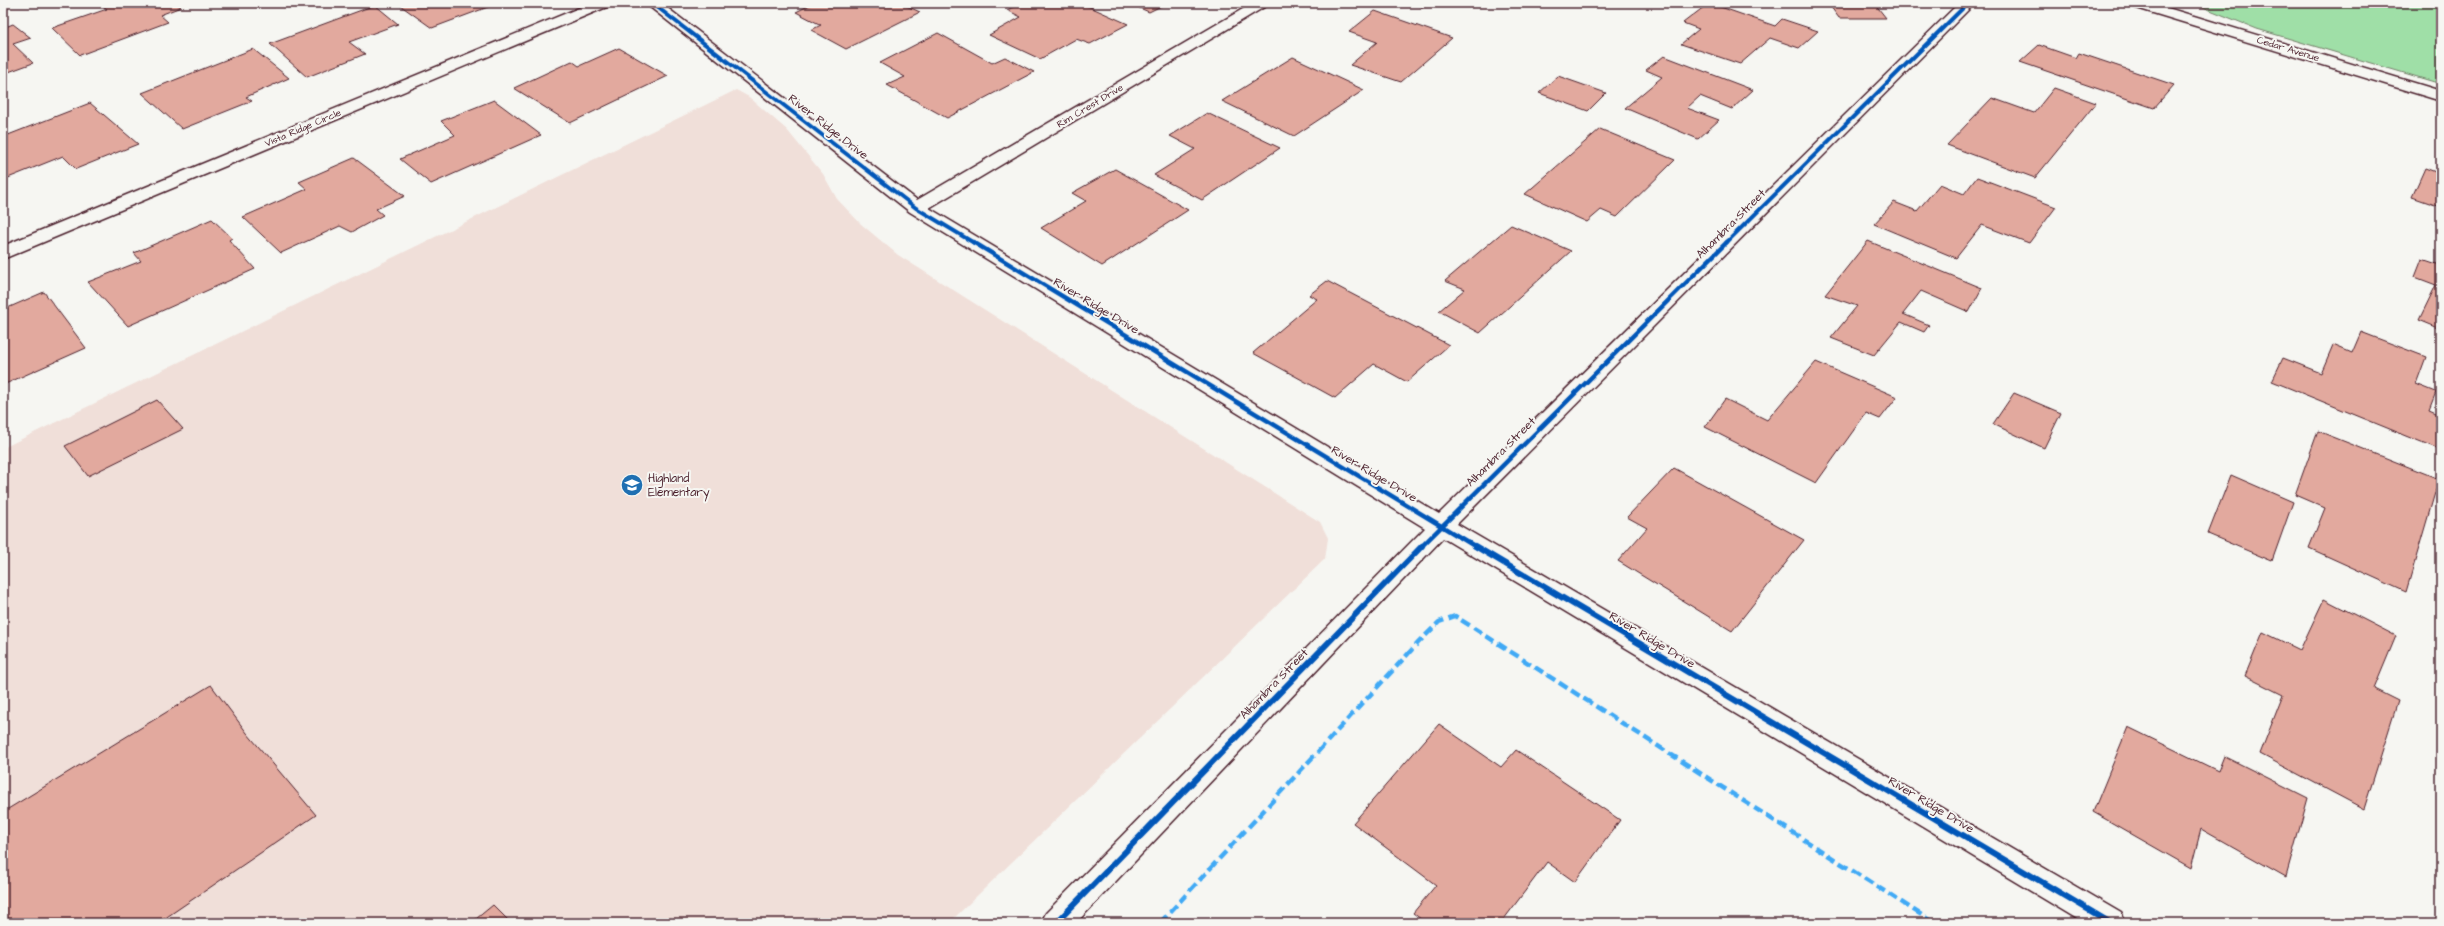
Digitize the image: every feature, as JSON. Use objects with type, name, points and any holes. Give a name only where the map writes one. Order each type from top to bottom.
[{"type":"street","name":"Vista Ridge Circle","points":[[3,253],[604,3]]},
{"type":"street","name":"River Ridge Drive","points":[[652,3],[916,208],[1441,526],[2111,923]]},
{"type":"street","name":"Rim Crest Drive","points":[[916,208],[1264,3]]},
{"type":"street","name":"Alhambra Street","points":[[1056,923],[1441,526],[1968,3]]},
{"type":"street","name":"Cedar Avenue","points":[[2135,3],[2441,96]]},
{"type":"shaded area","name":"Highland Elementary","points":[[736,90],[749,97],[787,130],[823,174],[837,199],[861,224],[898,255],[1320,522],[1328,538],[1325,559],[949,923],[3,923],[3,448]]},
{"type":"green space","points":[[2193,3],[2441,3],[2441,84],[2257,29]]},
{"type":"building","points":[[99,3],[175,3],[181,7],[160,15],[168,22],[80,55],[52,28],[107,9]]},
{"type":"building","points":[[397,3],[481,3],[488,7],[432,28]]},
{"type":"building","points":[[814,3],[900,3],[920,12],[846,49],[811,30],[821,25],[796,12]]},
{"type":"building","points":[[1021,3],[1081,3],[1128,24],[1090,44],[1076,39],[1040,59],[989,35],[1021,17],[1007,10]]},
{"type":"building","points":[[1128,3],[1167,3],[1149,12]]},
{"type":"building","points":[[1420,3],[1489,3],[1421,7]]},
{"type":"building","points":[[1709,3],[1775,26],[1782,19],[1818,31],[1799,48],[1770,38],[1740,64],[1681,44],[1699,29],[1683,23]]},
{"type":"building","points":[[1828,3],[1889,3],[1875,4],[1886,18],[1839,18]]},
{"type":"building","points":[[375,5],[398,24],[349,42],[365,54],[307,77],[270,44]]},
{"type":"building","points":[[1375,11],[1452,38],[1401,82],[1350,65],[1377,42],[1349,32]]},
{"type":"building","points":[[13,24],[31,38],[13,44],[33,63],[3,74],[3,28]]},
{"type":"building","points":[[938,33],[992,63],[1005,57],[1034,72],[947,118],[887,85],[905,77],[880,63]]},
{"type":"building","points":[[2039,45],[2076,58],[2079,53],[2174,85],[2154,108],[2020,62]]},
{"type":"building","points":[[619,48],[668,76],[570,123],[514,88],[572,61],[579,66]]},
{"type":"building","points":[[253,49],[289,78],[246,97],[252,101],[182,129],[142,93]]},
{"type":"building","points":[[1664,56],[1753,90],[1732,109],[1700,96],[1687,108],[1719,120],[1698,139],[1625,108],[1662,77],[1646,70]]},
{"type":"building","points":[[1293,57],[1364,90],[1294,136],[1222,101]]},
{"type":"building","points":[[1558,76],[1606,93],[1588,111],[1539,93]]},
{"type":"building","points":[[2054,88],[2096,103],[2035,178],[1947,145],[1992,98],[2034,113]]},
{"type":"building","points":[[494,100],[541,135],[431,184],[400,159],[455,135],[441,121]]},
{"type":"building","points":[[90,103],[138,144],[76,169],[63,156],[3,180],[3,147],[6,146],[3,143],[3,137]]},
{"type":"building","points":[[1207,113],[1280,148],[1202,200],[1154,175],[1195,149],[1170,136]]},
{"type":"building","points":[[1600,129],[1675,160],[1617,217],[1601,210],[1587,222],[1525,194]]},
{"type":"building","points":[[354,158],[405,196],[376,209],[383,215],[352,232],[340,226],[281,253],[243,217],[307,189],[299,182]]},
{"type":"building","points":[[2425,168],[2441,174],[2441,207],[2412,197]]},
{"type":"building","points":[[1115,169],[1188,210],[1102,266],[1041,228],[1086,201],[1072,193]]},
{"type":"building","points":[[1977,177],[2056,207],[2029,243],[1982,225],[1956,258],[1874,224],[1894,202],[1917,211],[1940,184],[1964,194]]},
{"type":"building","points":[[212,219],[232,238],[229,240],[255,269],[128,326],[88,282],[141,261],[134,253]]},
{"type":"building","points":[[1511,225],[1571,251],[1480,333],[1439,311],[1465,289],[1445,281]]},
{"type":"building","points":[[1868,241],[1982,288],[1969,312],[1921,291],[1903,314],[1929,325],[1924,332],[1901,322],[1874,355],[1831,338],[1857,306],[1825,295]]},
{"type":"building","points":[[2422,259],[2440,265],[2441,264],[2441,329],[2419,320],[2436,285],[2415,277]]},
{"type":"building","points":[[1327,281],[1449,345],[1407,382],[1374,364],[1335,398],[1253,353],[1317,299],[1309,295]]},
{"type":"building","points":[[44,292],[86,348],[3,385],[3,310]]},
{"type":"building","points":[[2361,332],[2426,357],[2416,384],[2436,392],[2429,410],[2441,415],[2441,450],[2272,381],[2283,358],[2321,373],[2333,345],[2352,353]]},
{"type":"building","points":[[1816,362],[1897,397],[1880,419],[1866,413],[1816,483],[1705,427],[1725,399],[1767,420]]},
{"type":"building","points":[[2014,393],[2061,413],[2044,448],[1993,424]]},
{"type":"building","points":[[157,400],[183,429],[88,476],[65,446]]},
{"type":"building","points":[[2318,431],[2439,479],[2406,592],[2309,548],[2325,508],[2295,495]]},
{"type":"building","points":[[1674,468],[1804,540],[1732,631],[1618,561],[1647,528],[1627,517]]},
{"type":"building","points":[[2231,475],[2293,502],[2272,561],[2208,534]]},
{"type":"building","points":[[2324,599],[2396,636],[2374,689],[2398,701],[2364,809],[2260,754],[2283,695],[2245,676],[2263,632],[2300,650]]},
{"type":"building","points":[[211,685],[247,733],[316,815],[158,923],[3,923],[3,812]]},
{"type":"building","points":[[1439,724],[1501,767],[1516,750],[1620,820],[1575,882],[1547,862],[1501,923],[1426,923],[1413,913],[1436,885],[1353,823]]},
{"type":"building","points":[[2128,727],[2218,771],[2224,756],[2308,798],[2286,877],[2201,829],[2191,868],[2093,812]]},
{"type":"building","points":[[493,905],[511,923],[471,923]]},
{"type":"marked path","points":[[1160,923],[1419,642],[1439,622],[1455,616],[1934,923]]},
{"type":"cycle path","points":[[652,3],[916,208],[1441,526],[2111,923]]},
{"type":"cycle path","points":[[1056,923],[1441,526],[1968,3]]},
{"type":"place","name":"Highland Elementary","points":[[632,485]]}]
